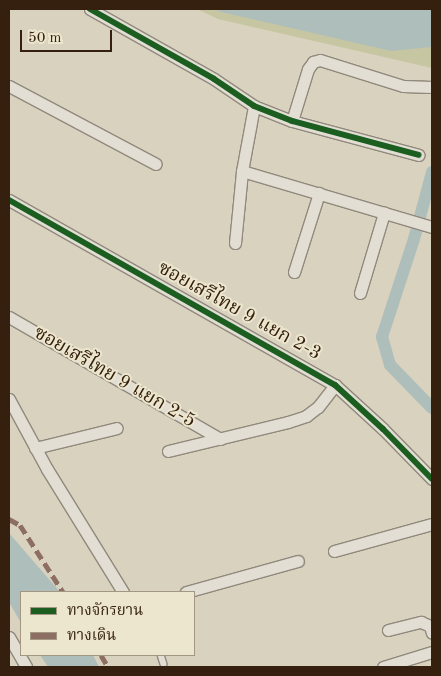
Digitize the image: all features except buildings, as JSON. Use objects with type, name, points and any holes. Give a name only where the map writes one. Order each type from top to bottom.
[{"type":"street","points":[[90,9],[214,79],[254,106],[292,121],[419,155]]},
{"type":"street","points":[[292,121],[308,68],[313,62],[320,60],[403,86],[432,87]]},
{"type":"street","points":[[9,86],[156,164]]},
{"type":"street","points":[[235,243],[242,171],[254,106]]},
{"type":"street","points":[[242,171],[429,226]]},
{"type":"street","points":[[294,272],[319,193]]},
{"type":"street","name":"ซอยเสรีไทย 9 แยก 2-3","points":[[9,200],[335,385],[383,429],[432,480]]},
{"type":"street","points":[[360,293],[384,213]]},
{"type":"street","name":"ซอยเสรีไทย 9 แยก 2-5","points":[[9,317],[220,438]]},
{"type":"street","points":[[168,451],[306,416],[318,407],[335,385]]},
{"type":"street","points":[[9,399],[35,448],[122,591]]},
{"type":"street","points":[[35,448],[117,428]]},
{"type":"street","points":[[334,550],[432,524]]},
{"type":"street","points":[[190,591],[298,561]]},
{"type":"street","points":[[388,630],[421,622],[430,626],[432,633]]},
{"type":"street","points":[[9,637],[26,667]]},
{"type":"street","points":[[383,667],[432,652]]},
{"type":"lane","points":[[161,656],[164,664]]},
{"type":"green space","points":[[197,9],[432,9],[432,68],[218,19]]},
{"type":"shaded area","points":[[215,9],[432,9],[432,47],[391,51],[221,12]]},
{"type":"shaded area","points":[[9,533],[59,591],[20,591],[20,621],[9,602]]},
{"type":"shaded area","points":[[41,656],[94,656],[99,667],[48,667]]},
{"type":"waterway","points":[[432,172],[414,239],[382,337],[390,365],[432,408]]},
{"type":"marked path","points":[[9,519],[20,525],[62,591]]},
{"type":"marked path","points":[[102,656],[108,667]]},
{"type":"cycle path","points":[[90,9],[214,79],[254,106],[292,121],[419,155]]},
{"type":"cycle path","points":[[9,200],[335,385],[383,429],[432,479]]}]
